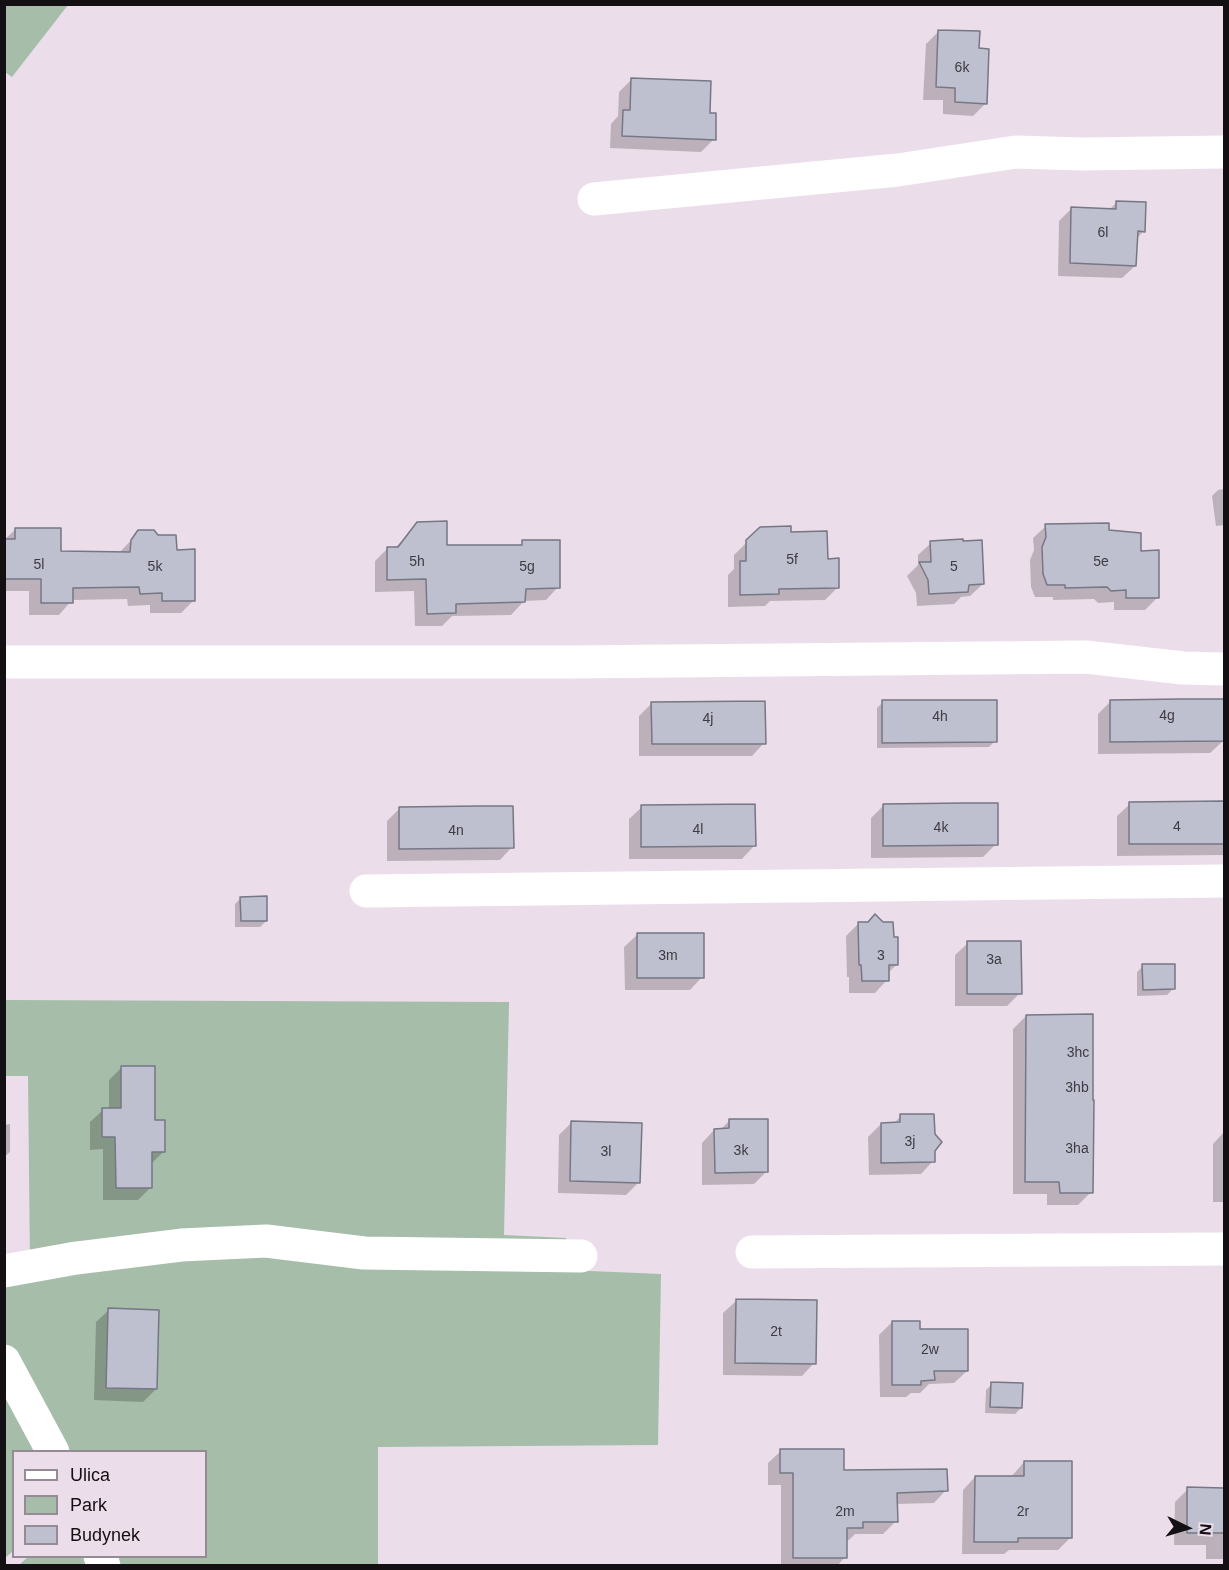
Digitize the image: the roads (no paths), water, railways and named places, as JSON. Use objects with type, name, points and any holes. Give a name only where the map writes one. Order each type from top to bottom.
[{"type":"street","points":[[594,199],[898,170],[1016,152],[1082,154],[1224,152]]},
{"type":"street","points":[[4,662],[568,662],[1086,657],[1183,668],[1224,669]]},
{"type":"street","points":[[366,891],[1224,881]]},
{"type":"street","points":[[4,1271],[76,1258],[181,1245],[266,1241],[364,1253],[581,1256]]},
{"type":"street","points":[[752,1252],[1224,1249]]},
{"type":"street","points":[[4,1361],[52,1450]]}]
